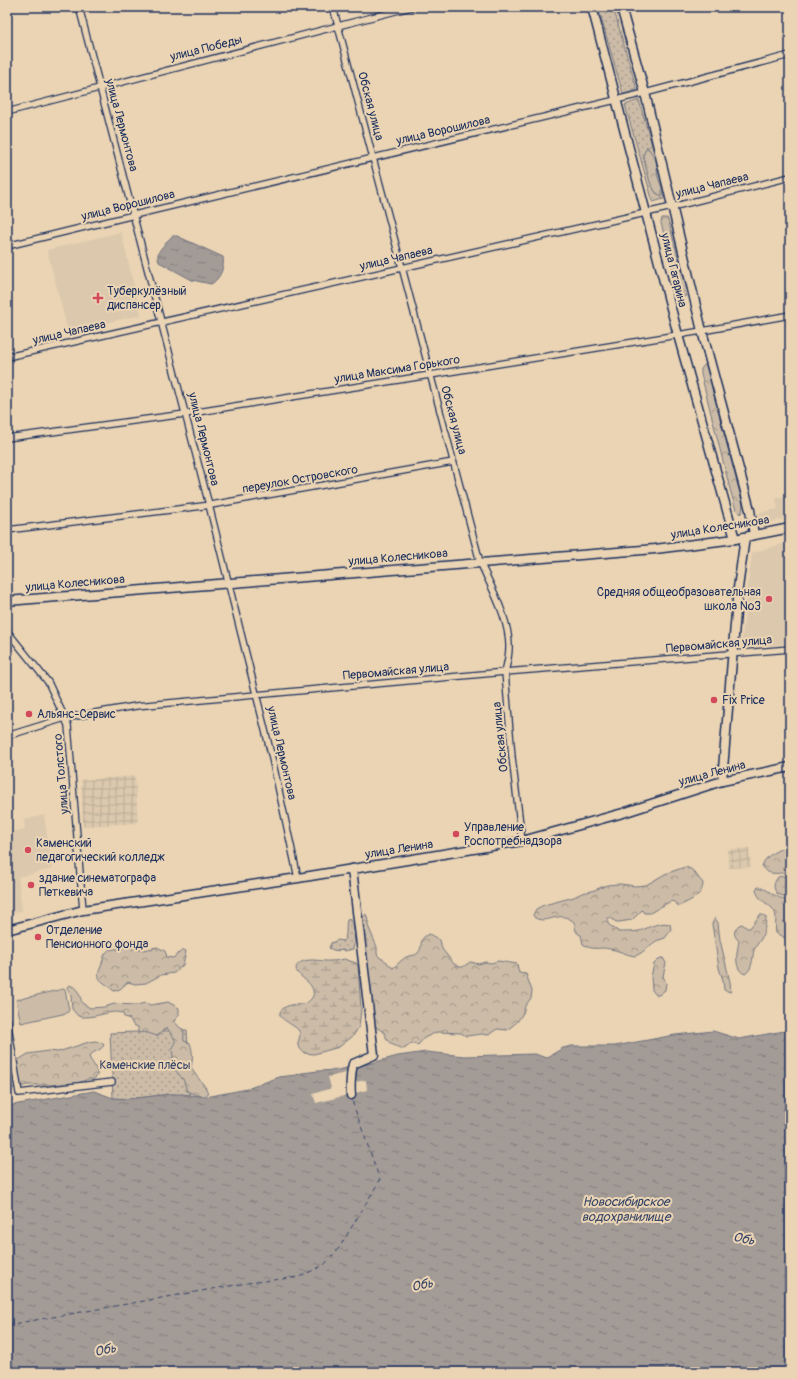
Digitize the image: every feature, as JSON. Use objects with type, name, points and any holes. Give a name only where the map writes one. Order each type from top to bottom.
[{"type":"street","name":"улица Лермонтова","points":[[79,7],[186,414],[271,754],[298,878]]},
{"type":"street","name":"Обская улица","points":[[333,7],[480,562],[507,630],[509,647],[508,661],[505,672],[512,757],[522,841]]},
{"type":"street","name":"улица Победы","points":[[7,112],[412,7]]},
{"type":"street","name":"улица Гагарина","points":[[592,7],[647,212],[678,335],[735,539]]},
{"type":"street","name":"улица Гагарина","points":[[621,7],[645,93],[702,331],[750,510],[754,535]]},
{"type":"street","name":"улица Ворошилова","points":[[7,246],[645,93],[790,55]]},
{"type":"street","name":"улица Чапаева","points":[[7,357],[672,207],[790,177]]},
{"type":"street","name":"улица Максима Горького","points":[[7,438],[186,414],[678,335],[790,315]]},
{"type":"street","name":"переулок Островского","points":[[7,530],[209,506],[453,462]]},
{"type":"street","name":"улица Колесникова","points":[[7,601],[228,582],[655,549],[735,539],[790,528]]},
{"type":"street","points":[[722,780],[738,588],[745,537]]},
{"type":"street","name":"улица Толстого","points":[[7,631],[48,682],[68,725],[83,910]]},
{"type":"street","name":"Первомайская улица","points":[[7,736],[65,718],[136,706],[505,672],[790,649]]},
{"type":"street","name":"улица Ленина","points":[[7,930],[83,910],[298,878],[522,841],[623,813],[722,780],[790,767]]},
{"type":"street","points":[[351,1095],[350,1089],[352,1079],[350,1073],[352,1064],[374,1055],[352,869]]},
{"type":"street","points":[[7,1019],[19,1093],[112,1082]]},
{"type":"shaded area","name":"Туберкулёзный диспансер","points":[[121,232],[141,315],[68,331],[47,250]]},
{"type":"shaded area","points":[[790,495],[790,517],[760,525],[758,513],[778,509],[776,498]]},
{"type":"shaded area","name":"Средняя общеобразовательная школа №3","points":[[790,542],[790,644],[741,647],[752,553]]},
{"type":"shaded area","points":[[135,776],[138,823],[83,826],[81,780]]},
{"type":"shaded area","name":"Каменский педагогический колледж","points":[[44,815],[52,869],[18,877],[22,911],[7,916],[7,832],[25,830],[24,820]]},
{"type":"shaded area","points":[[749,848],[751,867],[729,868],[727,850]]},
{"type":"green space","points":[[598,7],[613,7],[637,90],[623,94]]},
{"type":"green space","points":[[639,100],[667,198],[653,202],[625,105]]},
{"type":"green space","points":[[647,146],[656,160],[658,177],[662,188],[662,196],[656,193],[650,182],[643,156]]},
{"type":"green space","points":[[662,218],[667,218],[669,223],[687,291],[685,297],[676,289],[674,273],[661,223]]},
{"type":"green space","points":[[705,364],[743,505],[742,512],[740,514],[736,510],[730,489],[701,374],[701,369]]},
{"type":"green space","points":[[783,848],[790,849],[790,873],[771,873],[765,870],[762,867],[767,858]]},
{"type":"green space","points":[[685,867],[693,871],[703,883],[701,891],[695,898],[679,906],[671,901],[650,913],[644,913],[642,910],[632,920],[616,922],[611,918],[608,918],[608,924],[619,932],[643,930],[662,923],[670,924],[671,930],[665,938],[656,941],[635,956],[606,948],[590,948],[583,944],[581,935],[576,931],[574,922],[569,918],[559,917],[540,920],[535,918],[533,915],[536,909],[544,905],[574,897],[607,885],[646,885],[665,874]]},
{"type":"green space","points":[[790,875],[790,898],[777,894],[774,886],[778,877]]},
{"type":"green space","points":[[758,887],[790,903],[790,939],[776,933],[776,916],[774,910],[758,895],[756,889]]},
{"type":"green space","points":[[366,914],[368,926],[377,947],[377,954],[393,968],[405,958],[418,953],[421,948],[423,938],[429,934],[440,940],[442,949],[454,964],[460,967],[463,967],[470,962],[479,964],[498,961],[517,964],[519,973],[526,974],[532,991],[531,998],[517,1022],[507,1030],[497,1029],[488,1035],[482,1034],[466,1036],[461,1033],[437,1032],[424,1038],[418,1045],[412,1043],[404,1049],[389,1042],[385,1033],[376,1027],[373,1021],[372,1004],[366,979],[368,964],[365,955],[362,918]]},
{"type":"green space","points":[[760,915],[766,917],[764,931],[754,950],[751,967],[745,974],[741,972],[737,964],[739,941],[735,935],[735,931],[739,925],[742,924],[747,928],[750,928]]},
{"type":"green space","points":[[715,918],[718,923],[731,992],[724,990],[723,980],[719,968],[712,924]]},
{"type":"green space","points":[[350,919],[354,934],[353,949],[338,951],[329,948],[331,943],[338,940],[343,941],[345,939],[347,920]]},
{"type":"green space","points":[[126,947],[144,950],[157,947],[165,951],[167,957],[173,958],[183,950],[186,951],[183,965],[174,973],[161,975],[146,983],[135,984],[128,982],[120,989],[114,991],[99,978],[99,970],[106,952],[110,949]]},
{"type":"green space","points":[[660,958],[663,958],[666,963],[663,976],[666,983],[665,990],[659,995],[656,995],[652,990],[651,977],[654,964]]},
{"type":"green space","points":[[344,959],[356,963],[358,966],[361,1009],[359,1027],[353,1036],[339,1047],[314,1054],[304,1053],[298,1046],[299,1031],[280,1014],[280,1011],[284,1008],[292,1005],[307,1003],[313,996],[312,987],[297,972],[297,966],[303,961],[307,960],[333,961]]},
{"type":"green space","points":[[69,985],[77,990],[82,1003],[90,1008],[105,1007],[114,1004],[137,1005],[145,1003],[151,1005],[168,1002],[179,1008],[179,1015],[174,1021],[180,1028],[183,1029],[184,1041],[190,1043],[192,1049],[191,1067],[207,1090],[208,1094],[206,1096],[196,1095],[187,1091],[183,1079],[171,1064],[173,1057],[172,1048],[175,1039],[167,1028],[157,1036],[145,1032],[138,1033],[138,1027],[133,1025],[130,1019],[124,1017],[123,1014],[119,1012],[89,1017],[78,1016],[72,1009],[71,996],[67,987]]},
{"type":"green space","points":[[63,989],[65,990],[69,1010],[67,1013],[21,1023],[16,1000]]},
{"type":"green space","name":"Каменские плёсы","points":[[187,1030],[190,1095],[171,1094],[128,1099],[113,1098],[110,1033]]},
{"type":"green space","points":[[95,1041],[104,1045],[101,1049],[92,1053],[89,1057],[97,1071],[97,1076],[94,1079],[88,1079],[74,1085],[27,1085],[7,1090],[7,1050],[17,1060],[28,1054],[48,1051],[58,1052]]},
{"type":"water","points":[[172,236],[177,236],[223,257],[221,272],[214,282],[211,284],[192,280],[159,262],[158,253]]},
{"type":"water","name":"Новосибирское водохранилище","points":[[790,1030],[790,1372],[7,1372],[7,1106],[94,1091],[113,1098],[128,1099],[171,1094],[206,1097],[247,1089],[279,1077],[318,1071],[337,1070],[398,1056],[426,1052],[464,1056],[535,1054],[546,1058],[563,1048],[572,1046],[615,1046],[675,1035],[713,1031],[739,1039]]},
{"type":"pier","points":[[350,1072],[355,1082],[366,1080],[367,1090],[316,1103],[313,1094],[331,1088],[328,1077]]},
{"type":"ferry route","points":[[7,1325],[247,1283],[299,1277],[324,1265],[339,1248],[380,1180],[351,1098]]},
{"type":"place","name":"Туберкулёзный диспансер","points":[[98,298]]},
{"type":"place","name":"Средняя общеобразовательная школа №3","points":[[769,599]]},
{"type":"place","name":"Fix Price","points":[[714,700]]},
{"type":"place","name":"Альянс-Сервис","points":[[29,714]]},
{"type":"place","name":"Управление Роспотребнадзора","points":[[456,834]]},
{"type":"place","name":"Каменский педагогический колледж","points":[[28,850]]},
{"type":"place","name":"здание синематографа Петкевича","points":[[31,885]]},
{"type":"place","name":"Отделение Пенсионного фонда","points":[[38,937]]},
{"type":"water label","name":"Обь","points":[[744,1238]]},
{"type":"water label","name":"Обь","points":[[422,1284]]},
{"type":"water label","name":"Обь","points":[[105,1349]]}]
